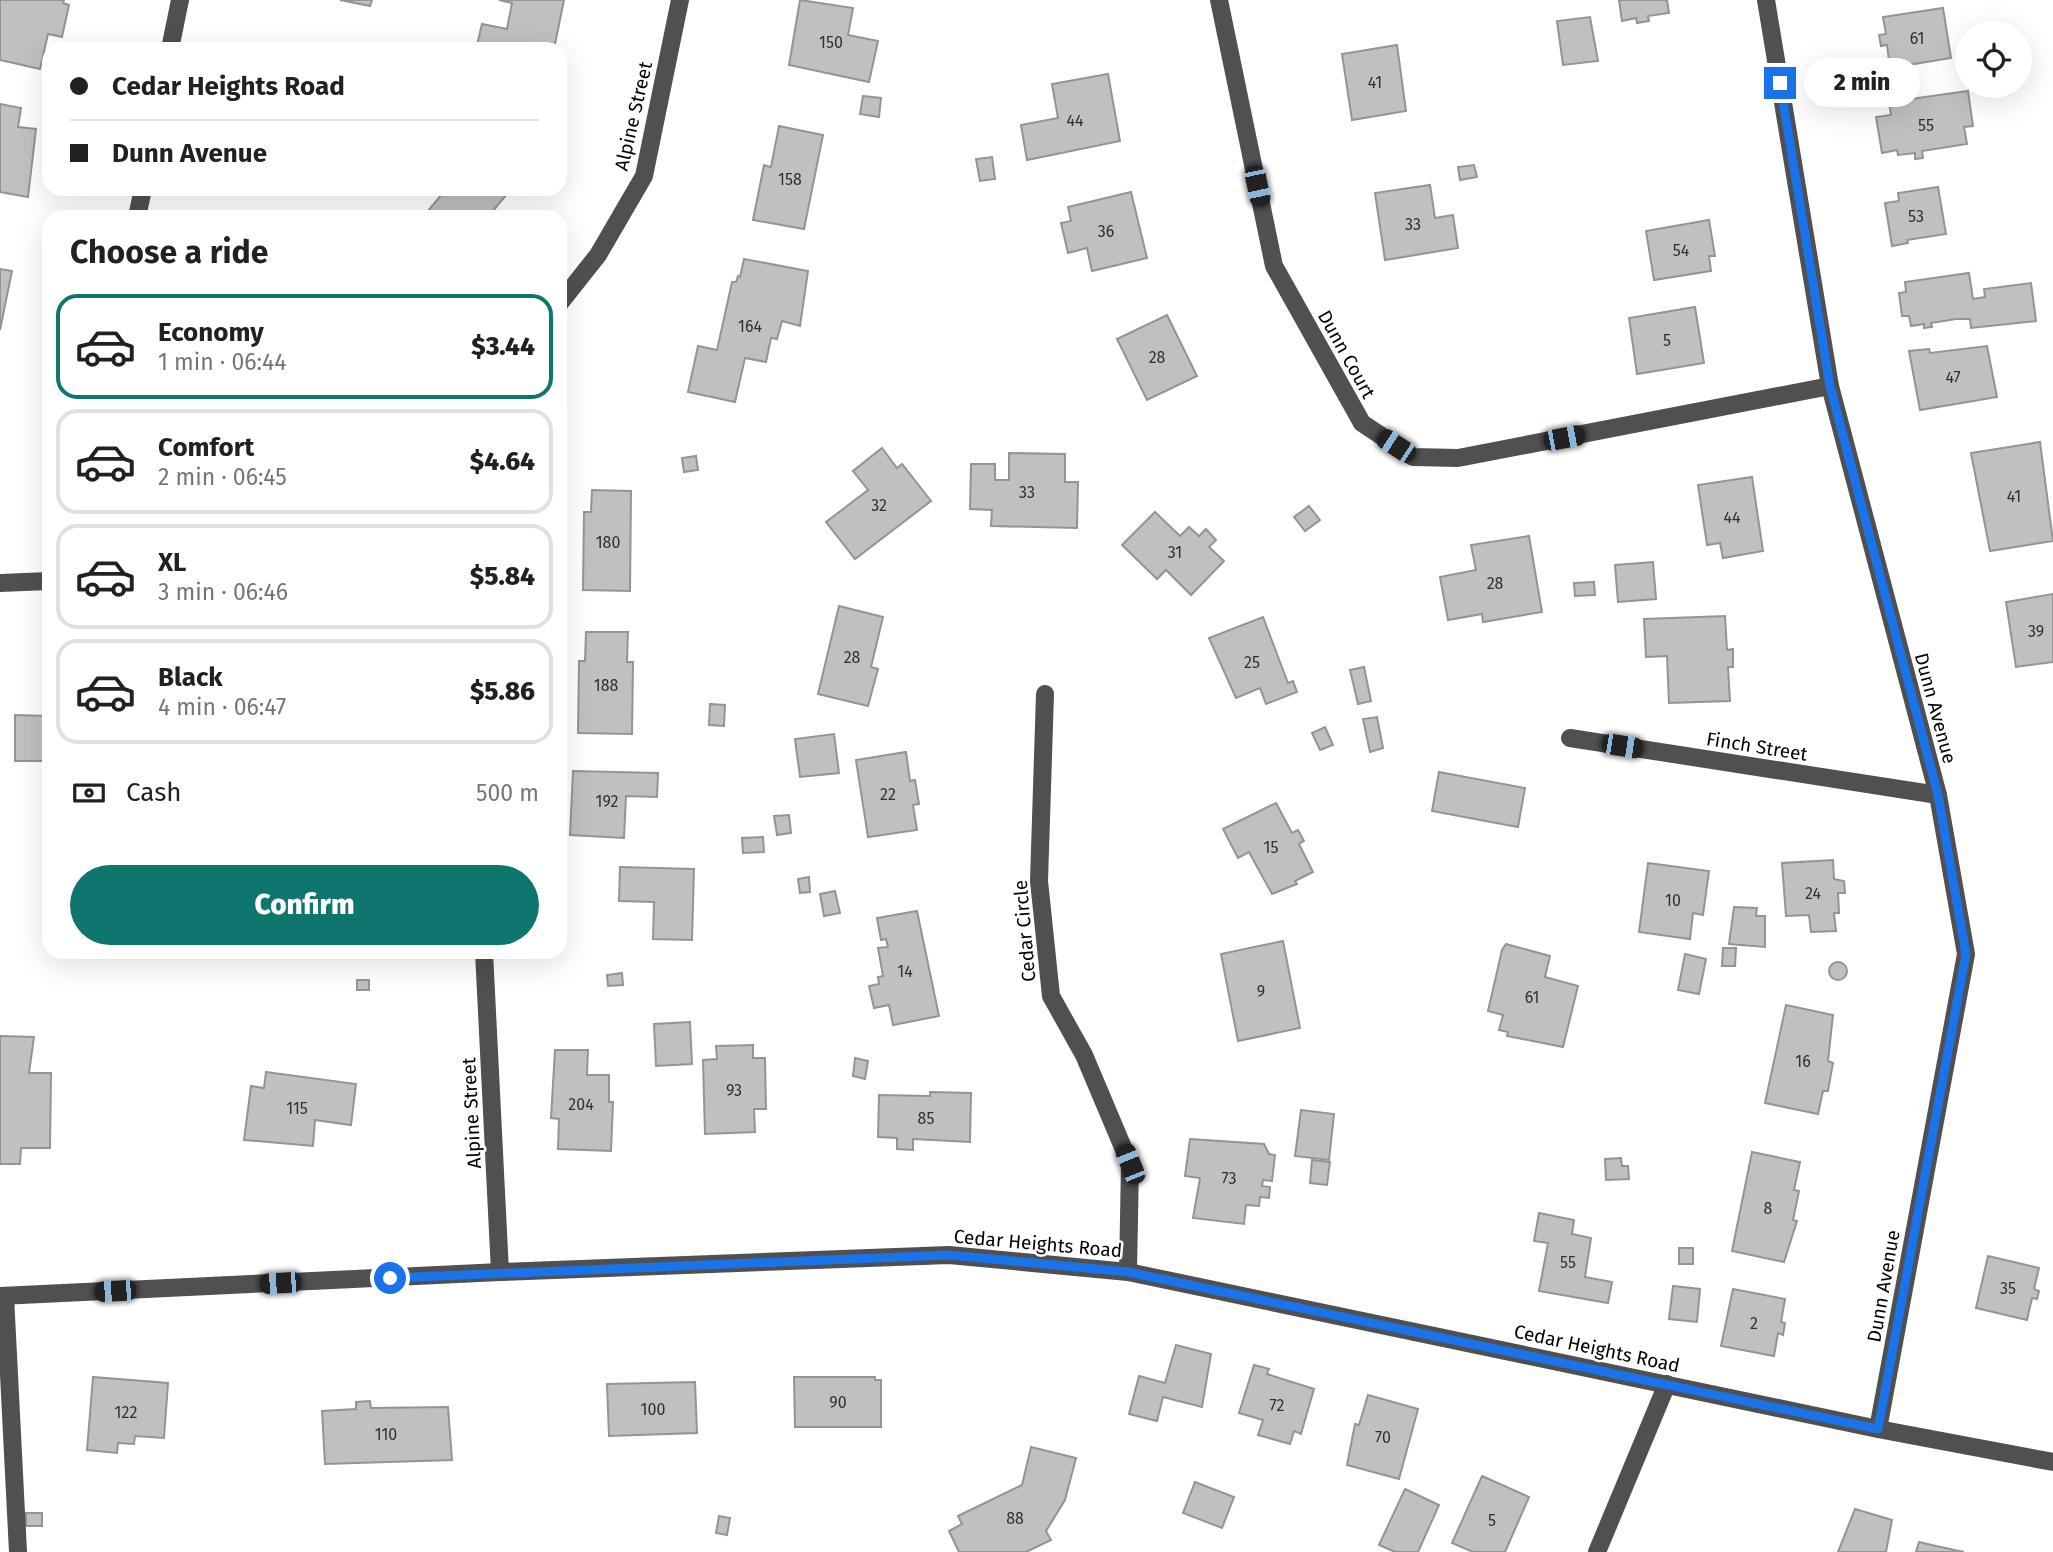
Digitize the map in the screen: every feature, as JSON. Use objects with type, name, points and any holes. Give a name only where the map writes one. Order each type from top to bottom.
[{"type":"street","points":[[171,42],[180,0]]},
{"type":"street","name":"Alpine Street","points":[[567,294],[598,255],[644,176],[680,0]]},
{"type":"street","name":"Dunn Court","points":[[1219,0],[1274,266],[1362,424],[1413,457],[1458,458],[1830,386]]},
{"type":"street","name":"Dunn Avenue","points":[[1766,0],[1830,386],[1938,795],[1966,954],[1878,1429]]},
{"type":"street","points":[[0,583],[42,581]]},
{"type":"street","name":"Cedar Circle","points":[[1045,694],[1039,881],[1051,996],[1084,1055],[1130,1164],[1128,1272]]},
{"type":"street","name":"Finch Street","points":[[1570,738],[1938,795]]},
{"type":"street","name":"Alpine Street","points":[[484,959],[500,1272]]},
{"type":"street","name":"Cedar Heights Road","points":[[2,1296],[500,1272],[949,1255],[1128,1272],[1878,1429],[2053,1462]]},
{"type":"street","points":[[2,1296],[18,1552]]},
{"type":"street","points":[[1597,1552],[1667,1384]]},
{"type":"building","points":[[0,0],[64,0],[63,3],[69,5],[62,37],[48,34],[46,42],[42,42],[40,69],[0,60]]},
{"type":"building","points":[[340,0],[372,0],[370,6]]},
{"type":"building","points":[[499,0],[564,0],[555,42],[478,42],[482,24],[507,29],[512,3]]},
{"type":"building","points":[[800,0],[853,8],[848,35],[878,41],[869,82],[789,65]]},
{"type":"building","points":[[1619,0],[1667,0],[1669,13],[1648,16],[1649,21],[1637,23],[1636,18],[1622,21]]},
{"type":"building","points":[[1943,8],[1951,58],[1890,68],[1887,45],[1881,46],[1879,35],[1886,34],[1883,17]]},
{"type":"building","points":[[1590,17],[1598,61],[1563,65],[1557,21]]},
{"type":"building","points":[[1397,45],[1406,111],[1352,120],[1342,54]]},
{"type":"building","points":[[1108,74],[1120,141],[1027,160],[1021,125],[1058,118],[1052,84]]},
{"type":"building","points":[[1955,93],[1955,98],[1969,98],[1973,126],[1964,127],[1967,144],[1922,151],[1923,158],[1915,159],[1915,153],[1898,155],[1897,150],[1882,153],[1876,117],[1891,115],[1889,102]]},
{"type":"building","points":[[863,96],[881,98],[879,117],[860,114]]},
{"type":"building","points":[[0,104],[21,108],[18,127],[36,129],[28,197],[0,192]]},
{"type":"building","points":[[779,126],[823,135],[804,229],[753,220],[764,165],[771,167]]},
{"type":"building","points":[[992,157],[995,179],[980,181],[976,159]]},
{"type":"building","points":[[1474,165],[1477,177],[1460,180],[1458,167]]},
{"type":"building","points":[[1430,185],[1435,218],[1453,215],[1458,248],[1385,260],[1375,193]]},
{"type":"building","points":[[1938,187],[1946,234],[1907,240],[1908,243],[1892,246],[1885,203],[1899,201],[1898,193]]},
{"type":"building","points":[[1131,192],[1147,258],[1092,271],[1087,248],[1068,253],[1061,223],[1071,221],[1068,207]]},
{"type":"building","points":[[440,196],[505,196],[494,210],[429,210]]},
{"type":"building","points":[[1709,220],[1715,256],[1709,256],[1711,271],[1654,280],[1646,231]]},
{"type":"building","points":[[744,259],[808,271],[800,326],[782,321],[777,339],[771,338],[766,362],[745,358],[735,402],[688,392],[698,346],[717,350],[732,282],[736,282],[738,276],[740,277]]},
{"type":"building","points":[[0,269],[12,271],[0,330]]},
{"type":"building","points":[[1969,273],[1973,299],[1985,297],[1984,289],[2031,283],[2036,321],[1971,328],[1970,319],[1956,319],[1931,323],[1932,327],[1924,328],[1924,324],[1911,326],[1909,316],[1902,316],[1899,293],[1906,292],[1905,282]]},
{"type":"building","points":[[1695,307],[1704,363],[1637,374],[1629,318]]},
{"type":"building","points":[[1167,315],[1197,376],[1147,400],[1117,339]]},
{"type":"building","points":[[1987,346],[1997,397],[1920,410],[1909,351],[1929,349],[1930,353]]},
{"type":"building","points":[[2040,442],[2053,541],[1990,551],[1971,453]]},
{"type":"building","points":[[882,448],[897,468],[902,464],[931,501],[855,559],[826,522],[868,490],[853,471]]},
{"type":"building","points":[[1009,453],[1065,454],[1065,482],[1078,482],[1077,528],[991,526],[992,510],[970,509],[971,464],[995,464],[995,480],[1009,480]]},
{"type":"building","points":[[696,456],[698,470],[684,472],[682,458]]},
{"type":"building","points":[[1752,477],[1763,551],[1723,558],[1720,543],[1707,545],[1698,485]]},
{"type":"building","points":[[592,490],[631,491],[630,591],[583,590],[584,512],[591,512]]},
{"type":"building","points":[[1309,506],[1320,520],[1305,531],[1294,517]]},
{"type":"building","points":[[1155,512],[1180,536],[1189,527],[1199,536],[1206,529],[1216,540],[1209,547],[1224,561],[1191,595],[1166,570],[1157,579],[1122,545]]},
{"type":"building","points":[[1529,536],[1542,612],[1483,622],[1482,614],[1448,620],[1440,577],[1476,570],[1471,545]]},
{"type":"building","points":[[1653,562],[1656,599],[1618,602],[1615,565]]},
{"type":"building","points":[[1594,582],[1595,595],[1575,596],[1574,583]]},
{"type":"building","points":[[2053,594],[2053,662],[2016,667],[2006,602]]},
{"type":"building","points":[[839,606],[883,617],[871,667],[878,669],[868,706],[818,694]]},
{"type":"building","points":[[1725,616],[1727,650],[1733,649],[1733,667],[1728,667],[1730,701],[1669,703],[1667,656],[1646,657],[1644,619]]},
{"type":"building","points":[[1263,617],[1288,683],[1293,681],[1297,692],[1266,704],[1260,688],[1236,698],[1209,638]]},
{"type":"building","points":[[586,632],[628,632],[627,662],[633,662],[632,734],[578,733],[579,661],[585,661]]},
{"type":"building","points":[[1364,667],[1371,701],[1358,704],[1350,670]]},
{"type":"building","points":[[710,704],[725,705],[724,726],[709,725]]},
{"type":"building","points":[[15,715],[42,716],[42,761],[15,761]]},
{"type":"building","points":[[1377,717],[1383,748],[1370,752],[1363,719]]},
{"type":"building","points":[[1325,727],[1333,745],[1320,750],[1312,733]]},
{"type":"building","points":[[834,734],[839,773],[800,777],[795,739]]},
{"type":"building","points":[[906,752],[910,781],[915,780],[919,804],[913,805],[917,830],[868,837],[856,760]]},
{"type":"building","points":[[573,771],[658,773],[657,797],[626,796],[624,838],[570,835]]},
{"type":"building","points":[[1439,772],[1525,788],[1518,827],[1432,811]]},
{"type":"building","points":[[1276,803],[1292,833],[1298,830],[1304,841],[1299,844],[1313,872],[1295,881],[1297,884],[1272,894],[1249,852],[1238,858],[1223,829]]},
{"type":"building","points":[[789,815],[791,833],[777,835],[774,816]]},
{"type":"building","points":[[763,837],[764,852],[743,853],[742,838]]},
{"type":"building","points":[[1833,860],[1834,879],[1844,881],[1845,893],[1838,893],[1839,913],[1834,913],[1836,931],[1811,932],[1809,915],[1786,916],[1782,863]]},
{"type":"building","points":[[1648,863],[1709,871],[1703,915],[1693,913],[1690,939],[1639,932]]},
{"type":"building","points":[[620,867],[694,869],[692,940],[653,939],[654,902],[619,901]]},
{"type":"building","points":[[809,877],[810,892],[800,893],[798,879]]},
{"type":"building","points":[[835,891],[840,913],[824,916],[820,894]]},
{"type":"building","points":[[1734,907],[1757,908],[1756,916],[1765,916],[1765,947],[1729,944]]},
{"type":"building","points":[[917,911],[939,1016],[893,1025],[889,1005],[874,1008],[869,986],[879,984],[878,977],[883,976],[878,948],[888,947],[886,939],[881,940],[877,918]]},
{"type":"building","points":[[1283,941],[1300,1028],[1238,1041],[1221,954]]},
{"type":"building","points":[[1506,944],[1550,956],[1545,977],[1578,986],[1563,1047],[1507,1036],[1508,1032],[1499,1030],[1503,1015],[1488,1011],[1502,950]]},
{"type":"building","points":[[1723,948],[1736,948],[1735,966],[1722,966]]},
{"type":"building","points":[[1685,954],[1706,959],[1699,994],[1678,990]]},
{"type":"building","points":[[1838,962],[1846,967],[1847,971],[1842,979],[1838,980],[1830,975],[1829,971],[1834,963]]},
{"type":"building","points":[[622,973],[623,985],[608,986],[607,975]]},
{"type":"building","points":[[357,980],[369,980],[369,990],[357,990]]},
{"type":"building","points":[[1786,1005],[1833,1015],[1828,1061],[1833,1063],[1828,1091],[1823,1091],[1818,1114],[1765,1103]]},
{"type":"building","points":[[690,1022],[692,1064],[656,1066],[654,1024]]},
{"type":"building","points":[[0,1036],[34,1037],[29,1073],[51,1073],[50,1148],[21,1148],[20,1164],[0,1164]]},
{"type":"building","points":[[753,1045],[753,1058],[765,1058],[766,1109],[754,1109],[755,1132],[705,1134],[703,1060],[717,1059],[716,1046]]},
{"type":"building","points":[[555,1050],[588,1050],[587,1075],[609,1075],[609,1102],[613,1102],[611,1151],[558,1149],[559,1119],[551,1118]]},
{"type":"building","points":[[855,1058],[868,1061],[865,1079],[853,1076]]},
{"type":"building","points":[[266,1072],[356,1084],[351,1125],[315,1120],[313,1146],[244,1140],[251,1086],[264,1088]]},
{"type":"building","points":[[930,1092],[971,1093],[970,1142],[913,1139],[913,1150],[897,1149],[897,1138],[878,1137],[879,1095],[930,1096]]},
{"type":"building","points":[[1301,1110],[1334,1114],[1329,1160],[1295,1156]]},
{"type":"building","points":[[1190,1139],[1264,1144],[1269,1154],[1275,1155],[1272,1181],[1263,1180],[1262,1186],[1270,1187],[1269,1198],[1260,1197],[1259,1206],[1246,1205],[1244,1224],[1193,1218],[1200,1178],[1185,1176]]},
{"type":"building","points":[[1752,1152],[1800,1162],[1794,1190],[1799,1191],[1793,1220],[1797,1221],[1784,1262],[1732,1251]]},
{"type":"building","points":[[1621,1158],[1622,1166],[1628,1166],[1629,1179],[1606,1180],[1605,1159]]},
{"type":"building","points":[[1312,1160],[1330,1162],[1327,1185],[1310,1183]]},
{"type":"building","points":[[1539,1213],[1574,1220],[1572,1234],[1591,1238],[1585,1277],[1612,1282],[1608,1303],[1539,1291],[1548,1243],[1534,1241]]},
{"type":"building","points":[[1679,1248],[1693,1248],[1693,1264],[1679,1264]]},
{"type":"building","points":[[1988,1256],[2039,1268],[2034,1289],[2039,1291],[2037,1299],[2032,1298],[2027,1320],[1976,1308]]},
{"type":"building","points":[[1673,1286],[1700,1289],[1697,1322],[1669,1319]]},
{"type":"building","points":[[1733,1289],[1785,1299],[1781,1322],[1785,1323],[1783,1335],[1778,1333],[1774,1356],[1721,1346]]},
{"type":"building","points":[[1176,1345],[1211,1354],[1202,1407],[1163,1397],[1157,1421],[1129,1414],[1139,1376],[1165,1383]]},
{"type":"building","points":[[1254,1365],[1269,1369],[1267,1374],[1314,1389],[1301,1434],[1294,1431],[1290,1444],[1258,1435],[1263,1420],[1239,1413]]},
{"type":"building","points":[[93,1377],[168,1383],[164,1438],[135,1436],[134,1444],[118,1443],[117,1453],[87,1450]]},
{"type":"building","points":[[794,1377],[875,1377],[875,1380],[881,1380],[881,1427],[795,1427]]},
{"type":"building","points":[[695,1382],[697,1433],[609,1436],[607,1384]]},
{"type":"building","points":[[1368,1395],[1418,1409],[1399,1479],[1347,1465],[1355,1424],[1359,1425]]},
{"type":"building","points":[[370,1401],[371,1408],[448,1407],[452,1460],[325,1464],[322,1411],[356,1409],[356,1402]]},
{"type":"building","points":[[1031,1447],[1076,1458],[1065,1500],[1046,1531],[1051,1540],[1026,1552],[959,1552],[949,1531],[962,1524],[958,1516],[1022,1485]]},
{"type":"building","points":[[1482,1476],[1529,1497],[1505,1552],[1473,1552],[1452,1543]]},
{"type":"building","points":[[1195,1482],[1234,1497],[1222,1528],[1183,1513]]},
{"type":"building","points":[[1405,1489],[1439,1505],[1418,1552],[1395,1552],[1379,1545]]},
{"type":"building","points":[[1855,1509],[1892,1520],[1886,1552],[1838,1552]]},
{"type":"building","points":[[26,1513],[42,1513],[42,1526],[26,1526]]},
{"type":"building","points":[[719,1516],[730,1518],[727,1535],[716,1533]]},
{"type":"building","points":[[1919,1542],[1936,1546],[1964,1552],[1916,1552]]},
{"type":"route","points":[[390,1278],[949,1255],[1128,1272],[1878,1429],[1966,954],[1938,795],[1830,386],[1780,83]]}]
